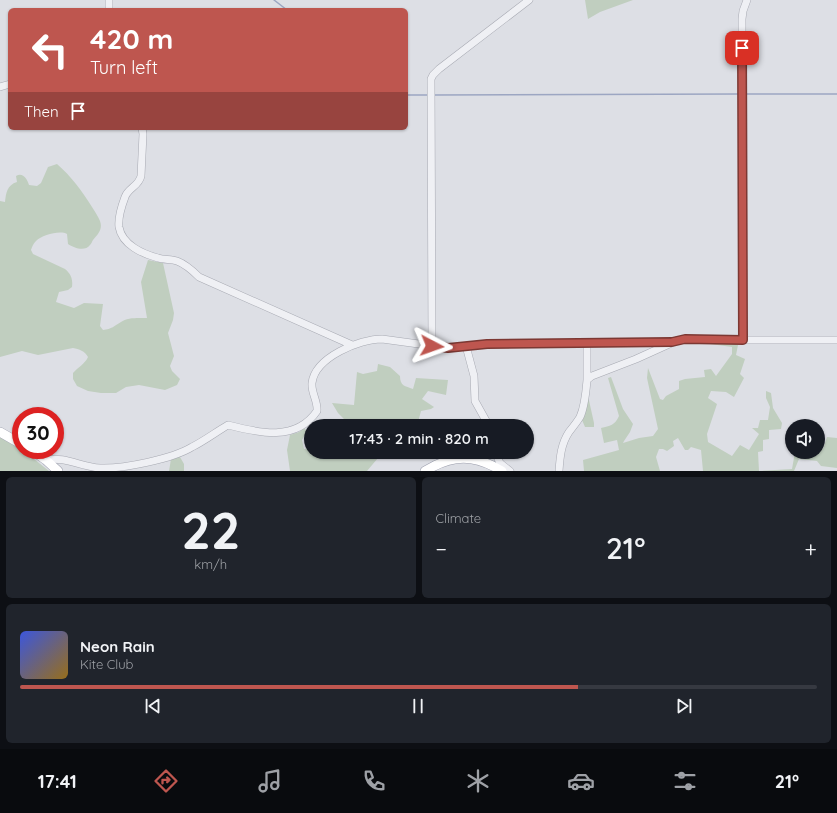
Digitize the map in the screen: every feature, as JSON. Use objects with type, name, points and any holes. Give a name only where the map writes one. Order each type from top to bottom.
[{"type":"main road","points":[[0,432],[12,439]]},
{"type":"main road","points":[[425,471],[446,461],[460,458],[480,460],[502,471]]},
{"type":"main road","points":[[46,460],[58,471]]},
{"type":"street","points":[[432,346],[431,79],[436,72],[530,0]]},
{"type":"street","points":[[743,340],[742,19],[747,0]]},
{"type":"street","points":[[142,130],[140,181],[125,196],[119,223],[121,233],[130,244],[137,250],[158,258],[177,261],[200,277],[352,345]]},
{"type":"street","points":[[46,460],[66,459],[90,467],[115,468],[179,453],[191,448],[228,425],[273,433],[290,431],[303,424],[317,411],[312,385],[314,376],[331,356],[352,345],[376,339],[448,348],[487,344],[672,342]]},
{"type":"street","points":[[587,380],[592,376],[636,359],[672,342],[685,339],[837,340]]},
{"type":"street","points":[[559,471],[561,451],[564,442],[568,433],[580,418],[582,412],[587,380],[587,343]]},
{"type":"street","points":[[466,346],[474,376],[475,401],[485,419]]},
{"type":"street","points":[[498,459],[500,463],[510,471]]},
{"type":"green space","points":[[585,0],[633,0],[600,12],[588,19]]},
{"type":"green space","points":[[57,164],[72,179],[84,195],[98,217],[101,226],[100,231],[91,244],[82,249],[68,244],[67,234],[64,233],[51,234],[42,237],[33,244],[31,250],[33,254],[65,269],[71,277],[72,287],[68,290],[59,292],[56,302],[74,308],[84,303],[103,304],[100,326],[103,330],[111,328],[126,319],[147,318],[141,282],[148,260],[163,263],[174,313],[168,333],[174,356],[170,366],[172,371],[180,379],[177,385],[165,390],[139,385],[126,387],[116,393],[88,391],[77,386],[73,379],[73,373],[85,362],[88,357],[82,351],[73,348],[38,355],[22,351],[0,357],[0,201],[5,202],[9,187],[17,182],[16,176],[21,175],[26,178],[29,185],[37,186],[41,183],[48,167]]},
{"type":"green space","points":[[703,343],[733,343],[738,345],[736,355],[745,359],[740,374],[744,378],[734,397],[726,392],[711,391],[708,398],[717,404],[707,434],[708,442],[732,456],[740,445],[749,450],[759,434],[752,428],[758,428],[760,420],[768,420],[770,407],[766,398],[766,391],[771,393],[773,408],[782,423],[781,429],[769,430],[769,439],[763,440],[763,451],[758,452],[759,471],[703,471],[701,450],[691,447],[688,450],[685,450],[678,438],[673,441],[674,446],[667,451],[659,449],[656,457],[660,471],[584,471],[583,460],[619,450],[617,440],[604,443],[601,428],[612,425],[619,416],[608,378],[611,377],[623,409],[633,424],[623,443],[639,438],[653,436],[658,429],[647,378],[648,368],[660,399],[663,400],[666,396],[679,389],[679,381],[705,377],[704,370],[711,369],[716,376],[732,354],[732,347]]},
{"type":"green space","points":[[378,364],[390,367],[400,376],[402,384],[413,389],[416,378],[448,380],[446,395],[428,391],[422,399],[434,407],[421,411],[419,419],[344,419],[332,403],[354,405],[357,372],[363,374],[377,371]]},
{"type":"green space","points":[[588,396],[594,427],[585,427],[582,420]]},
{"type":"green space","points":[[304,428],[304,436],[302,440],[304,459],[377,459],[367,471],[290,471],[287,450],[290,435],[299,432]]},
{"type":"green space","points":[[0,437],[12,444],[12,459],[34,459],[49,471],[0,471]]},
{"type":"green space","points":[[827,437],[837,438],[837,468],[821,466],[817,461],[799,459],[825,459],[825,443]]},
{"type":"green space","points":[[180,457],[184,464],[184,471],[169,471],[171,459]]},
{"type":"green space","points":[[794,459],[799,459],[794,471],[759,471],[792,469]]},
{"type":"waterway","points":[[274,0],[284,8]]},
{"type":"waterway","points":[[433,95],[739,94]]},
{"type":"waterway","points":[[745,94],[837,94]]},
{"type":"waterway","points":[[408,95],[429,95]]},
{"type":"route","points":[[432,346],[448,348],[487,344],[672,342],[685,339],[743,340],[742,48]]}]
